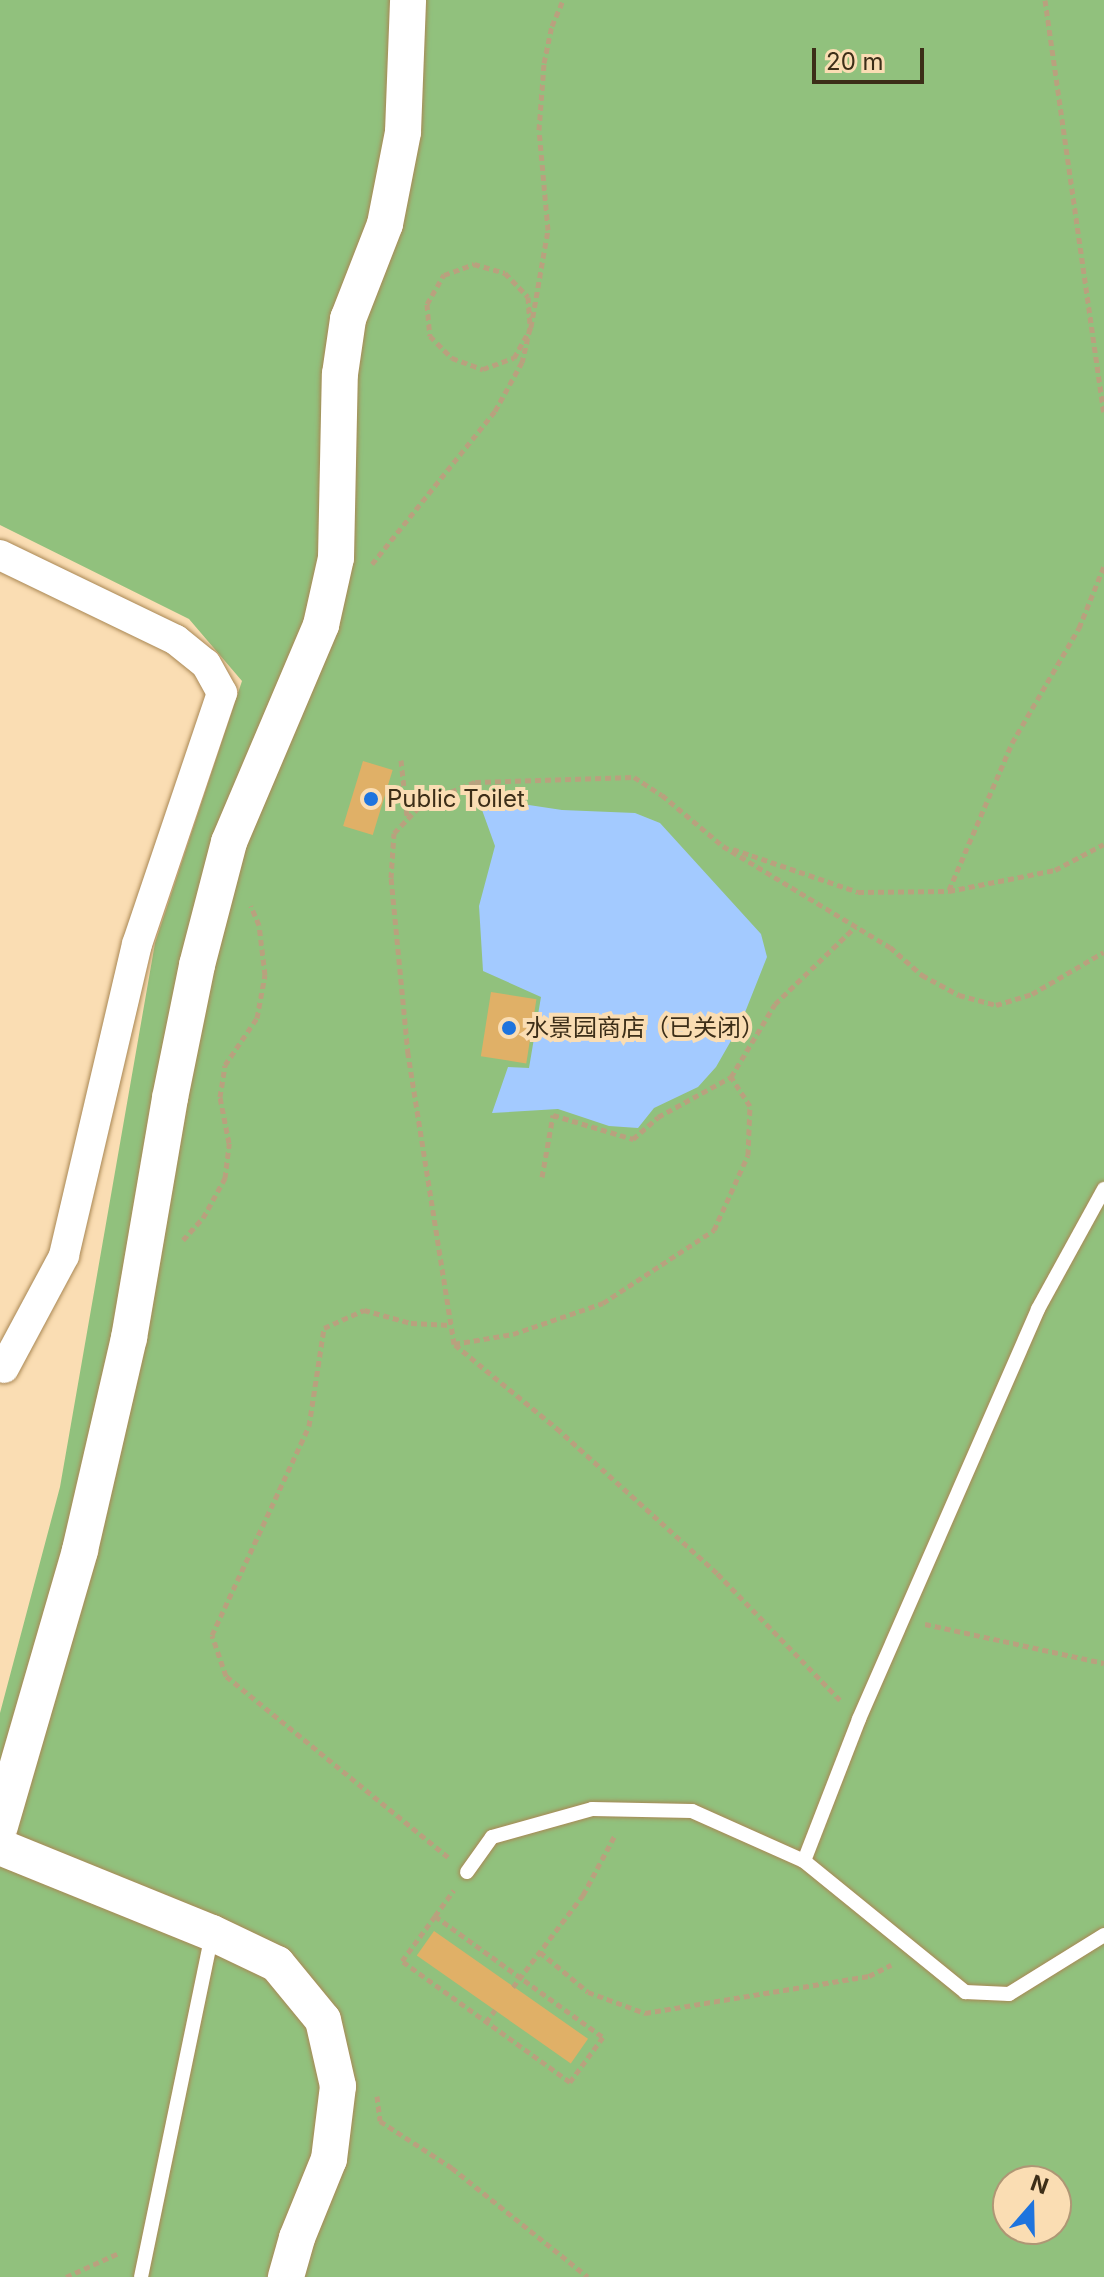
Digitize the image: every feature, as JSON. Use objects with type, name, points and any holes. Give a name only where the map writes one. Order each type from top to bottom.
[{"type":"street","points":[[0,1826],[80,1550],[115,1398],[185,1024],[229,842],[321,625],[336,558],[340,374],[348,319],[385,224],[403,132],[408,0]]},
{"type":"street","points":[[0,555],[176,640],[206,664],[222,693],[137,944],[64,1256],[4,1368]]},
{"type":"street","points":[[0,1847],[212,1933],[277,1964],[323,2020],[338,2086],[329,2159],[297,2238],[286,2277]]},
{"type":"lane","points":[[804,1861],[859,1719],[1038,1309],[1104,1189]]},
{"type":"lane","points":[[467,1872],[492,1837],[592,1809],[692,1811],[804,1861],[965,1992],[1009,1994],[1104,1935]]},
{"type":"lane","points":[[141,2277],[212,1933]]},
{"type":"path","points":[[364,574],[495,411],[522,362],[525,351],[527,339],[530,328],[528,297],[505,273],[474,264],[444,275],[427,304],[430,336],[452,358],[483,369],[514,358],[527,336],[531,327],[548,230],[539,130],[544,63],[552,26],[563,0]]},
{"type":"path","points":[[1045,0],[1104,412]]},
{"type":"path","points":[[949,891],[1012,743],[1079,628],[1104,566]]},
{"type":"path","points":[[401,760],[407,817]]},
{"type":"path","points":[[859,1719],[717,1573],[560,1431],[454,1344],[408,1054],[391,878],[394,833],[423,803],[475,782],[634,777],[662,795],[723,846],[890,947],[922,975],[959,995],[996,1005],[1032,994],[1104,952]]},
{"type":"path","points":[[723,846],[858,892],[949,891],[1055,870],[1104,844]]},
{"type":"path","points":[[178,1246],[203,1218],[225,1178],[229,1143],[220,1097],[225,1065],[257,1018],[265,975],[259,925],[247,897]]},
{"type":"path","points":[[542,1177],[553,1115],[633,1139],[658,1117],[731,1077],[775,1004],[856,926]]},
{"type":"path","points":[[454,1344],[513,1334],[603,1303],[714,1230],[748,1155],[750,1106],[731,1077]]},
{"type":"path","points":[[435,1916],[603,2037],[570,2082],[402,1961],[467,1872],[226,1676],[212,1635],[309,1426],[324,1328],[364,1310],[411,1323],[451,1325]]},
{"type":"path","points":[[902,1619],[1104,1663]]},
{"type":"path","points":[[513,1987],[583,1895],[629,1810]]},
{"type":"path","points":[[540,1952],[588,1992],[645,2013],[869,1976],[916,1953]]},
{"type":"path","points":[[486,2022],[495,2010]]},
{"type":"path","points":[[375,2084],[380,2121],[452,2168],[588,2277]]},
{"type":"path","points":[[66,2277],[148,2240]]},
{"type":"green space","points":[[0,0],[1104,0],[1104,2277],[0,2277],[0,1713],[60,1487],[155,943],[242,681],[189,619],[0,525]]},
{"type":"water","points":[[509,802],[562,810],[635,813],[660,823],[761,934],[767,957],[740,1025],[716,1067],[698,1087],[654,1108],[638,1128],[609,1126],[558,1109],[492,1113],[508,1067],[529,1068],[541,997],[483,971],[479,906],[495,846],[482,810]]},
{"type":"building","name":"Public Toilet","points":[[363,761],[393,770],[373,835],[343,826]]},
{"type":"building","name":"水景园商店（已关闭）","points":[[491,992],[536,999],[526,1063],[481,1056]]},
{"type":"building","points":[[434,1931],[588,2039],[571,2063],[417,1956]]},
{"type":"place","name":"Public Toilet","points":[[371,799]]},
{"type":"place","name":"水景园商店（已关闭）","points":[[509,1028]]}]
